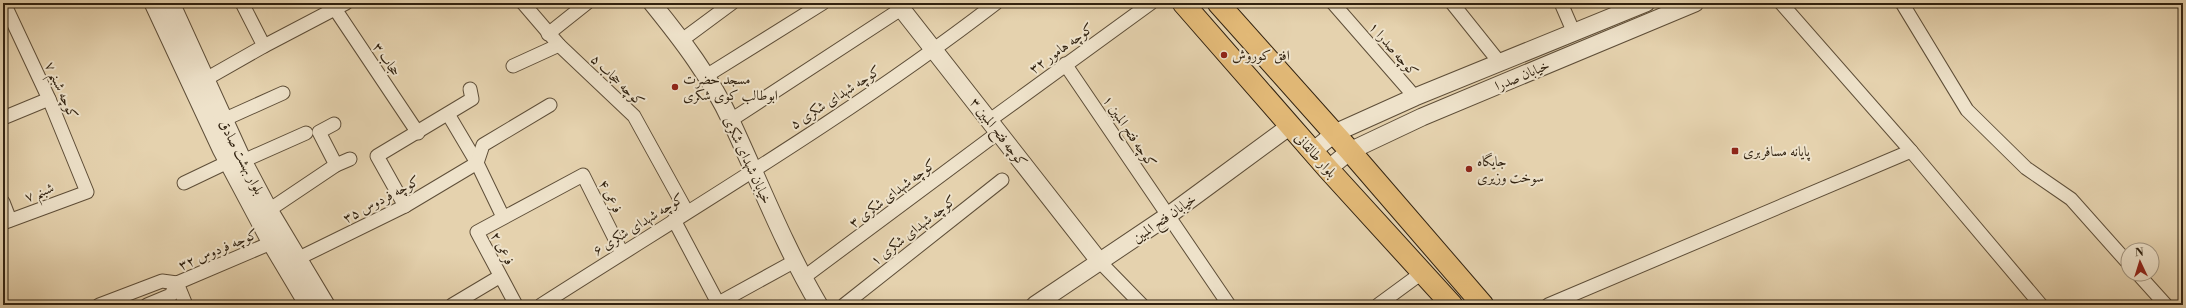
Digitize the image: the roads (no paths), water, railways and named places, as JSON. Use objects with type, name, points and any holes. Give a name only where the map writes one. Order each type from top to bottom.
[{"type":"main road","name":"بلوار طالقانی","points":[[1183,3],[1328,169],[1452,305]]},
{"type":"main road","name":"بلوار طالقانی","points":[[1218,3],[1350,151],[1483,305]]},
{"type":"street","name":"کوچه شبنم ۷","points":[[4,3],[49,99],[87,192]]},
{"type":"street","name":"بلوار بهشت صادق","points":[[154,3],[235,161],[272,244],[308,305]]},
{"type":"street","name":"بلوار بهشت صادق","points":[[171,3],[223,120],[235,161],[269,210],[326,305]]},
{"type":"street","points":[[242,3],[264,46]]},
{"type":"street","points":[[206,79],[333,6],[346,3]]},
{"type":"street","name":"کوچه حجاب ۵","points":[[523,3],[548,34],[634,116],[687,212]]},
{"type":"street","points":[[548,34],[587,3]]},
{"type":"street","name":"خیابان شهدای شکری","points":[[652,3],[682,40],[706,76],[731,120],[752,170],[803,278],[819,305]]},
{"type":"street","points":[[682,40],[731,3]]},
{"type":"street","points":[[706,76],[822,3]]},
{"type":"street","name":"کوچه شهدای شکری ۵","points":[[752,170],[838,116],[935,50],[996,3]]},
{"type":"street","name":"کوچه هامور ۳۲","points":[[995,126],[1065,64],[1151,3]]},
{"type":"street","name":"کوچه صدرا ۱","points":[[1333,3],[1415,97]]},
{"type":"street","points":[[1452,3],[1500,63]]},
{"type":"street","points":[[1561,3],[1574,33]]},
{"type":"street","name":"خیابان صدرا","points":[[1328,169],[1350,151],[1468,97],[1695,3]]},
{"type":"street","points":[[1781,3],[1911,151],[2041,305]]},
{"type":"street","points":[[1902,3],[1967,110],[2026,168],[2071,199],[2120,254]]},
{"type":"street","name":"حجاب ۳","points":[[333,6],[418,133]]},
{"type":"street","points":[[731,120],[899,6]]},
{"type":"street","name":"کوچه فتح المبین ۳","points":[[899,6],[995,126],[1100,262]]},
{"type":"street","points":[[1640,6],[1641,26]]},
{"type":"street","name":"خیابان صدرا","points":[[1312,151],[1334,133],[1415,97],[1640,6]]},
{"type":"street","points":[[513,66],[559,45]]},
{"type":"street","name":"کوچه فتح المبین ۱","points":[[1065,64],[1229,305]]},
{"type":"street","points":[[1460,80],[1468,97]]},
{"type":"street","points":[[405,206],[377,156],[418,133],[472,99],[470,89]]},
{"type":"street","points":[[223,120],[283,93]]},
{"type":"street","points":[[3,118],[49,99]]},
{"type":"street","points":[[477,163],[483,145],[550,105]]},
{"type":"street","points":[[448,114],[477,163],[503,216]]},
{"type":"street","points":[[334,124],[319,132],[336,165]]},
{"type":"street","name":"کوچه شهدای شکری ۳","points":[[803,278],[995,126]]},
{"type":"street","name":"خیابان فتح المبین","points":[[1035,305],[1169,215],[1290,126]]},
{"type":"street","points":[[184,183],[306,133]]},
{"type":"street","points":[[1548,305],[1911,151]]},
{"type":"street","points":[[269,210],[336,165],[350,159]]},
{"type":"street","name":"کوچه فردوس ۳۵","points":[[299,258],[405,206],[477,163]]},
{"type":"street","name":"کوچه شهدای شکری ۶","points":[[540,305],[752,170]]},
{"type":"street","name":"فرعی ۴","points":[[503,216],[583,175],[622,253]]},
{"type":"street","name":"کوچه شهدای شکری ۱","points":[[844,305],[1002,180]]},
{"type":"street","name":"شبنم ۷","points":[[7,221],[87,192]]},
{"type":"street","points":[[3,202],[7,221]]},
{"type":"street","name":"فرعی ۲","points":[[503,216],[477,232],[499,277],[516,305]]},
{"type":"street","points":[[674,220],[716,304],[795,261]]},
{"type":"street","name":"کوچه فردوس ۳۲","points":[[99,305],[162,281],[177,283],[272,244]]},
{"type":"street","points":[[1100,262],[1142,305]]},
{"type":"street","points":[[1378,305],[1423,272]]},
{"type":"street","points":[[452,305],[499,277]]},
{"type":"street","points":[[2145,282],[2166,305]]},
{"type":"street","points":[[177,283],[186,305]]},
{"type":"street","name":"کوچه فردوس ۳۲","points":[[147,305],[171,295],[177,283]]},
{"type":"place","name":"افق کوروش","points":[[1224,55]]},
{"type":"place","name":"مسجد حضرت ابوطالب کوی شکری","points":[[675,87]]},
{"type":"place","name":"پایانه مسافربری","points":[[1735,151]]},
{"type":"place","name":"جایگاه سوخت وزیری","points":[[1469,169]]}]
